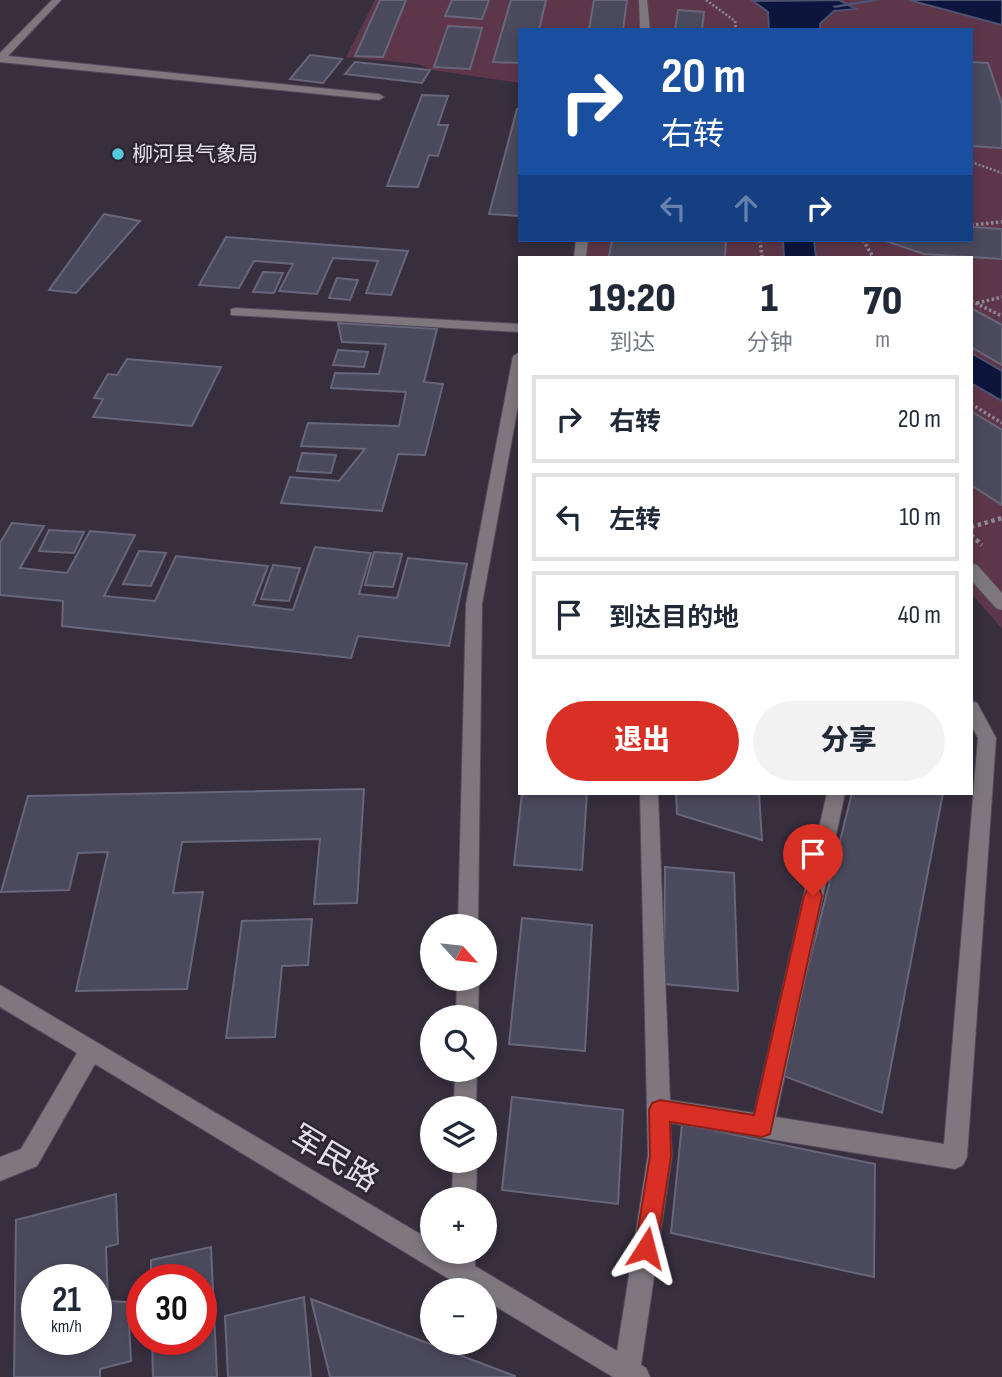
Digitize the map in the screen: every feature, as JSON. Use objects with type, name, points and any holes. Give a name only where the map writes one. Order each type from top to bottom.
[{"type":"street","points":[[1,59],[57,0]]},
{"type":"street","points":[[643,0],[645,28]]},
{"type":"street","points":[[1,59],[379,97]]},
{"type":"street","points":[[236,312],[518,328]]},
{"type":"street","points":[[468,914],[474,604],[511,447],[518,376]]},
{"type":"street","points":[[973,571],[1002,604]]},
{"type":"street","points":[[660,1110],[955,1157],[987,739],[973,712]]},
{"type":"street","points":[[632,1375],[660,1156],[649,795]]},
{"type":"street","points":[[762,1127],[836,795]]},
{"type":"street","name":"军民路","points":[[0,995],[420,1237]]},
{"type":"street","points":[[0,1169],[29,1158],[91,1049]]},
{"type":"street","name":"军民路","points":[[466,1264],[632,1375]]},
{"type":"path","points":[[706,0],[735,22],[736,28]]},
{"type":"path","points":[[973,163],[1002,173]]},
{"type":"path","points":[[973,225],[1002,222]]},
{"type":"path","points":[[977,303],[1002,297]]},
{"type":"path","points":[[973,302],[1002,316]]},
{"type":"path","points":[[973,405],[1002,423]]},
{"type":"path","points":[[973,526],[1002,518]]},
{"type":"shaded area","points":[[375,0],[1002,0],[1002,629],[973,595],[973,256],[575,256],[577,242],[973,242],[973,28],[518,28],[518,83],[432,70],[418,64],[346,57]]},
{"type":"shaded area","points":[[839,0],[856,9],[834,11],[820,24],[820,28],[769,28],[768,12],[753,1]]},
{"type":"shaded area","points":[[909,0],[1002,0],[1002,25]]},
{"type":"shaded area","points":[[783,242],[814,242],[816,256],[784,256]]},
{"type":"shaded area","points":[[973,354],[1002,371],[1002,401],[973,384]]},
{"type":"building","points":[[380,0],[406,0],[383,57],[355,56]]},
{"type":"building","points":[[452,0],[489,0],[482,19],[445,16]]},
{"type":"building","points":[[511,0],[546,0],[539,28],[518,28],[518,63],[493,62]]},
{"type":"building","points":[[594,0],[627,0],[623,28],[589,28]]},
{"type":"building","points":[[678,10],[704,12],[702,28],[675,28]]},
{"type":"building","points":[[448,26],[482,28],[470,69],[434,67]]},
{"type":"building","points":[[310,55],[342,59],[323,83],[290,79]]},
{"type":"building","points":[[355,62],[430,70],[422,83],[345,74]]},
{"type":"building","points":[[973,62],[988,63],[1002,105],[1002,148],[973,146]]},
{"type":"building","points":[[422,95],[448,96],[438,125],[448,125],[438,156],[429,155],[418,187],[387,186]]},
{"type":"building","points":[[517,109],[518,109],[518,216],[489,214]]},
{"type":"building","points":[[104,214],[140,221],[76,293],[49,290]]},
{"type":"building","points":[[973,227],[1002,229],[1002,259],[924,254],[889,242],[973,242]]},
{"type":"building","points":[[226,237],[408,251],[391,295],[366,293],[378,261],[333,258],[317,294],[279,291],[293,264],[254,261],[239,288],[199,285]]},
{"type":"building","points":[[612,242],[726,242],[725,256],[609,256]]},
{"type":"building","points":[[263,272],[283,273],[274,293],[253,292]]},
{"type":"building","points":[[337,278],[358,280],[350,300],[329,298]]},
{"type":"building","points":[[973,309],[1002,325],[1002,365],[973,348]]},
{"type":"building","points":[[338,323],[437,329],[424,382],[443,384],[425,455],[398,454],[382,511],[281,503],[290,477],[339,481],[365,449],[301,446],[308,423],[399,426],[406,392],[331,388],[335,373],[379,374],[386,344],[342,342]]},
{"type":"building","points":[[338,350],[368,352],[364,367],[333,365]]},
{"type":"building","points":[[127,359],[221,367],[192,426],[93,417],[103,399],[94,398],[108,374],[117,375]]},
{"type":"building","points":[[973,412],[1002,430],[1002,505],[973,486]]},
{"type":"building","points":[[302,453],[336,455],[331,473],[297,471]]},
{"type":"building","points":[[12,523],[44,526],[20,568],[67,573],[90,531],[135,535],[104,596],[155,601],[176,556],[268,566],[253,605],[293,610],[315,547],[371,553],[359,594],[397,598],[408,558],[467,564],[449,646],[358,636],[351,658],[62,626],[63,601],[0,595],[0,543]]},
{"type":"building","points":[[49,530],[84,532],[74,553],[39,551]]},
{"type":"building","points":[[139,551],[166,553],[151,586],[123,584]]},
{"type":"building","points":[[374,552],[402,554],[393,587],[365,585]]},
{"type":"building","points":[[273,565],[300,568],[289,601],[261,599]]},
{"type":"building","points":[[364,789],[357,903],[314,904],[320,839],[182,842],[173,893],[203,892],[187,989],[76,991],[108,852],[78,853],[69,890],[1,892],[28,796]]},
{"type":"building","points":[[522,795],[587,795],[582,870],[514,865]]},
{"type":"building","points":[[676,795],[759,795],[762,840],[677,814]]},
{"type":"building","points":[[851,795],[943,795],[882,1113],[781,1075]]},
{"type":"building","points":[[665,867],[734,873],[738,991],[664,984]]},
{"type":"building","points":[[522,918],[592,925],[585,1051],[509,1044]]},
{"type":"building","points":[[312,919],[308,965],[282,966],[275,1037],[226,1038],[242,921]]},
{"type":"building","points":[[512,1097],[623,1110],[618,1204],[502,1190]]},
{"type":"building","points":[[682,1124],[875,1164],[874,1277],[671,1233]]},
{"type":"building","points":[[116,1194],[118,1244],[106,1247],[107,1264],[21,1264],[21,1355],[112,1355],[112,1301],[126,1302],[126,1355],[131,1355],[131,1361],[100,1369],[100,1377],[14,1377],[16,1220]]},
{"type":"building","points":[[211,1247],[212,1264],[151,1264],[151,1260]]},
{"type":"building","points":[[304,1297],[311,1377],[228,1377],[225,1316]]},
{"type":"building","points":[[311,1299],[420,1340],[420,1355],[459,1355],[515,1376],[515,1377],[330,1377]]},
{"type":"building","points":[[152,1355],[216,1355],[217,1377],[153,1377]]},
{"type":"waterway","points":[[835,6],[880,0]]},
{"type":"place","name":"柳河县气象局","points":[[118,154]]},
{"type":"route","points":[[646,1248],[660,1156],[660,1110],[762,1127],[813,896]]}]
